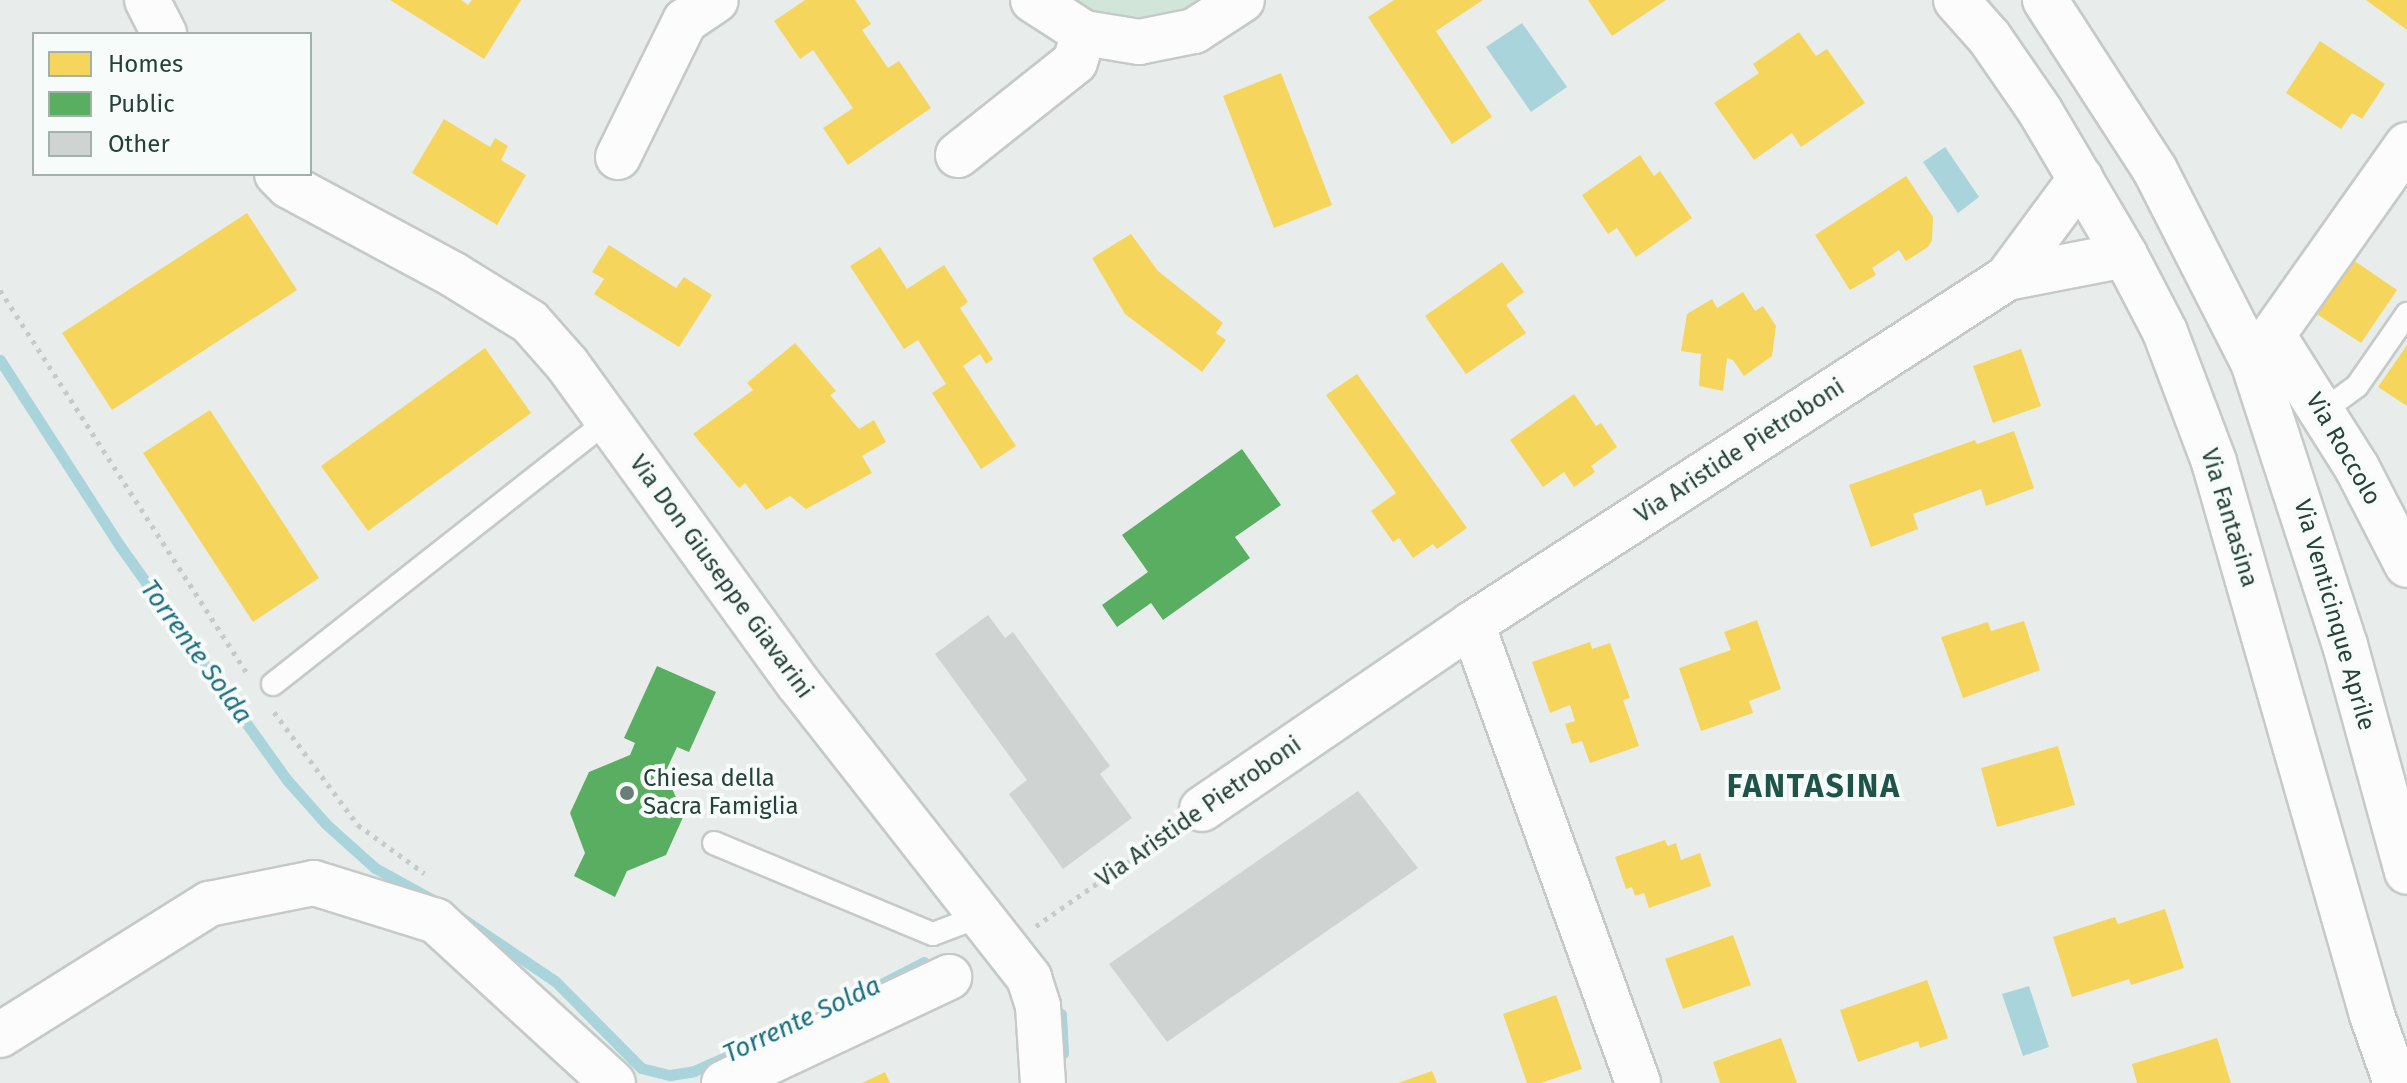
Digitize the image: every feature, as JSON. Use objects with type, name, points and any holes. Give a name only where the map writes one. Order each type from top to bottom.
[{"type":"street","points":[[147,0],[163,32]]},
{"type":"street","points":[[618,157],[685,21],[716,0]]},
{"type":"street","points":[[1033,0],[1084,33],[1139,42],[1194,31],[1242,0]]},
{"type":"street","name":"Via Fantasina","points":[[1956,0],[1989,37],[2081,178],[2165,332],[2214,462],[2372,1015],[2396,1083]]},
{"type":"street","points":[[2054,4],[2263,348],[2407,145]]},
{"type":"street","points":[[958,155],[1075,62],[1084,33]]},
{"type":"street","name":"Via Don Giuseppe Giavarini","points":[[279,176],[289,186],[454,275],[530,322],[567,364],[798,683],[1029,978],[1038,1006],[1043,1083]]},
{"type":"street","name":"Via Aristide Pietroboni","points":[[1202,809],[1472,624],[2007,278],[2081,178]]},
{"type":"street","name":"Via Aristide Pietroboni","points":[[2007,278],[2125,255]]},
{"type":"street","name":"Via Roccolo","points":[[2263,348],[2323,411],[2357,468],[2407,565]]},
{"type":"street","name":"Via Venticinque Aprile","points":[[2263,348],[2407,872]]},
{"type":"street","points":[[1472,624],[1638,1083]]},
{"type":"street","points":[[0,1035],[209,904],[314,883],[436,921],[613,1083]]},
{"type":"street","points":[[724,1083],[949,977]]},
{"type":"lane","points":[[2323,411],[2357,386],[2407,314]]},
{"type":"lane","points":[[267,690],[607,421]]},
{"type":"lane","points":[[714,843],[933,934],[994,932]]},
{"type":"path","points":[[0,290],[358,825],[450,893],[436,921]]},
{"type":"path","name":"Via Aristide Pietroboni","points":[[994,932],[1202,809]]},
{"type":"green space","points":[[1064,0],[1212,0],[1162,22],[1115,22]]},
{"type":"water","points":[[1522,23],[1567,87],[1531,112],[1486,47]]},
{"type":"water","points":[[1945,147],[1979,197],[1958,213],[1923,162]]},
{"type":"water","points":[[2029,986],[2049,1047],[2023,1056],[2002,994]]},
{"type":"building: Homes","points":[[390,0],[461,0],[468,5],[472,0],[521,0],[484,59]]},
{"type":"building: Homes","points":[[805,0],[855,0],[871,24],[862,30],[888,68],[899,61],[931,108],[848,165],[823,128],[853,108],[813,50],[800,59],[774,21]]},
{"type":"building: Homes","points":[[1394,0],[1483,0],[1436,31],[1492,117],[1452,144],[1368,17]]},
{"type":"building: Homes","points":[[1588,0],[1666,0],[1612,36]]},
{"type":"building: Homes","points":[[2366,0],[2407,0],[2407,30]]},
{"type":"building: Homes","points":[[1799,32],[1816,56],[1827,49],[1865,103],[1801,147],[1792,133],[1754,160],[1714,103],[1759,73],[1753,64]]},
{"type":"building: Homes","points":[[2320,41],[2385,84],[2362,119],[2352,113],[2341,129],[2286,93]]},
{"type":"building: Homes","points":[[1281,73],[1332,205],[1274,228],[1223,96]]},
{"type":"building: Homes","points":[[444,119],[490,147],[495,138],[508,146],[501,160],[526,175],[497,225],[412,173]]},
{"type":"building: Homes","points":[[1640,155],[1654,176],[1660,171],[1692,218],[1636,257],[1617,228],[1608,234],[1582,195]]},
{"type":"building: Homes","points":[[1906,176],[1933,217],[1932,240],[1928,247],[1906,261],[1899,250],[1872,268],[1876,275],[1850,290],[1815,235]]},
{"type":"building: Homes","points":[[247,213],[297,290],[112,410],[62,333]]},
{"type":"building: Homes","points":[[1131,234],[1158,271],[1223,323],[1216,333],[1226,340],[1202,372],[1125,314],[1092,258]]},
{"type":"building: Homes","points":[[609,245],[676,288],[684,277],[712,295],[679,347],[594,294],[604,279],[592,272]]},
{"type":"building: Homes","points":[[880,247],[907,289],[944,265],[968,302],[960,308],[993,359],[986,364],[980,354],[963,366],[1016,446],[981,469],[932,393],[946,384],[918,340],[904,349],[850,266]]},
{"type":"building: Homes","points":[[2346,255],[2397,290],[2361,343],[2309,309]]},
{"type":"building: Homes","points":[[1502,262],[1524,292],[1506,305],[1526,333],[1466,374],[1425,316]]},
{"type":"building: Homes","points":[[1743,292],[1755,311],[1763,306],[1776,326],[1772,356],[1744,376],[1733,360],[1727,358],[1723,391],[1699,386],[1701,354],[1681,351],[1687,314],[1712,299],[1717,308]]},
{"type":"building: Homes","points":[[795,343],[836,391],[830,395],[859,429],[874,420],[886,442],[862,456],[872,473],[806,509],[790,496],[766,510],[745,483],[739,488],[693,434],[753,390],[747,383]]},
{"type":"building: Homes","points":[[2407,345],[2407,406],[2378,387]]},
{"type":"building: Homes","points":[[485,348],[531,413],[368,531],[321,466]]},
{"type":"building: Homes","points":[[2021,349],[2041,406],[1993,423],[1973,366]]},
{"type":"building: Homes","points":[[1357,374],[1467,528],[1437,549],[1433,544],[1413,558],[1399,538],[1393,542],[1371,511],[1396,493],[1326,395]]},
{"type":"building: Homes","points":[[1574,394],[1596,426],[1601,423],[1617,447],[1591,466],[1595,472],[1574,487],[1564,472],[1543,487],[1510,440]]},
{"type":"building: Homes","points":[[210,410],[319,578],[253,622],[143,453]]},
{"type":"building: Homes","points":[[2014,431],[2034,488],[1986,506],[1981,489],[1913,514],[1918,529],[1871,547],[1849,485],[1975,440],[1977,444]]},
{"type":"building: Homes","points":[[1757,620],[1781,689],[1749,701],[1753,713],[1701,731],[1679,668],[1731,650],[1724,632]]},
{"type":"building: Homes","points":[[2024,621],[2040,670],[1963,698],[1941,637],[1988,622],[1991,631]]},
{"type":"building: Homes","points":[[1590,642],[1592,649],[1610,643],[1630,698],[1623,700],[1639,746],[1590,763],[1582,741],[1572,744],[1565,724],[1575,721],[1570,705],[1550,713],[1532,662]]},
{"type":"building: Homes","points":[[2058,746],[2075,805],[1997,827],[1981,768]]},
{"type":"building: Homes","points":[[1665,840],[1668,846],[1676,843],[1681,860],[1700,853],[1711,886],[1649,908],[1644,893],[1635,896],[1632,887],[1626,889],[1615,857]]},
{"type":"building: Homes","points":[[2165,909],[2184,968],[2131,985],[2129,979],[2072,997],[2053,937],[2115,917],[2118,924]]},
{"type":"building: Homes","points":[[1733,935],[1751,985],[1683,1009],[1665,959]]},
{"type":"building: Homes","points":[[1927,980],[1948,1038],[1920,1048],[1918,1041],[1858,1062],[1840,1010]]},
{"type":"building: Homes","points":[[1556,995],[1582,1069],[1541,1083],[1527,1083],[1503,1014]]},
{"type":"building: Homes","points":[[1781,1038],[1797,1083],[1720,1083],[1713,1062]]},
{"type":"building: Homes","points":[[2217,1038],[2231,1083],[2137,1083],[2132,1064]]},
{"type":"building: Homes","points":[[1432,1071],[1437,1083],[1398,1083]]},
{"type":"building: Homes","points":[[885,1072],[890,1083],[862,1083]]},
{"type":"building: Public","points":[[1242,449],[1281,505],[1235,537],[1250,558],[1163,620],[1151,603],[1117,627],[1102,605],[1148,572],[1122,535]]},
{"type":"building: Public","name":"Chiesa della Sacra Famiglia","points":[[657,666],[716,692],[689,752],[677,747],[665,773],[684,815],[666,855],[627,871],[615,897],[574,876],[585,853],[570,813],[589,772],[630,755],[635,743],[624,738]]},
{"type":"building: Other","points":[[988,615],[1005,638],[1013,632],[1110,766],[1100,774],[1132,818],[1063,869],[1009,794],[1027,780],[935,654]]},
{"type":"building: Other","points":[[1358,791],[1418,868],[1167,1042],[1109,964]]},
{"type":"waterway","name":"Torrente Solda","points":[[0,360],[120,546],[287,780],[326,824],[375,868],[433,900]]},
{"type":"waterway","name":"Torrente Solda","points":[[463,919],[555,981],[641,1068],[670,1075],[694,1071],[777,1034]]},
{"type":"waterway","name":"Torrente Solda","points":[[858,996],[924,962]]},
{"type":"waterway","name":"Torrente Solda","points":[[1061,1014],[1063,1053]]},
{"type":"place","name":"Chiesa della Sacra Famiglia","points":[[627,793]]},
{"type":"district","name":"FANTASINA","points":[[1814,786]]}]
